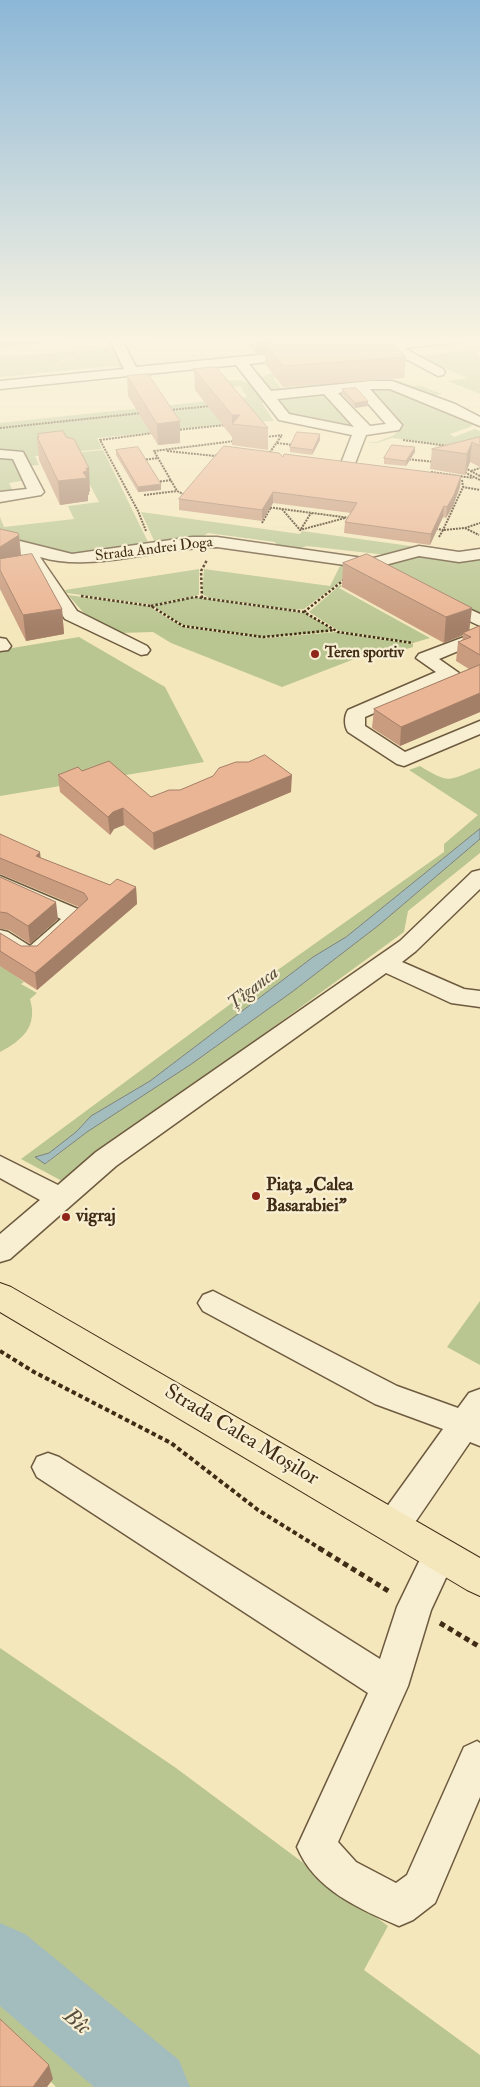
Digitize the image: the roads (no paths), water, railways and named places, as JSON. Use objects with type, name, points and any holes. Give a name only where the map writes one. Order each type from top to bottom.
[{"type":"main road","name":"Strada Calea Moșilor","points":[[0,1296],[480,1578]]},
{"type":"street","points":[[347,466],[362,433]]},
{"type":"street","points":[[0,454],[18,455],[36,492],[0,496]]},
{"type":"street","points":[[329,463],[365,468]]},
{"type":"street","name":"Strada Andrei Doga","points":[[0,541],[53,556],[72,559],[192,542],[217,542],[368,564]]},
{"type":"street","points":[[24,547],[71,615],[141,650]]},
{"type":"street","points":[[368,564],[419,551],[459,557],[480,554]]},
{"type":"street","points":[[368,564],[395,577]]},
{"type":"street","points":[[429,595],[480,621]]},
{"type":"street","points":[[480,636],[425,658],[450,673],[355,714],[356,728],[404,760],[480,728]]},
{"type":"street","points":[[0,1251],[106,1159],[408,946],[480,877]]},
{"type":"street","points":[[0,937],[31,957],[77,916],[5,891]]},
{"type":"street","points":[[384,963],[460,997],[480,999]]},
{"type":"street","points":[[0,1166],[61,1199]]},
{"type":"street","points":[[213,1303],[386,1395],[475,1420],[393,1526]]},
{"type":"street","points":[[48,1467],[390,1686]]},
{"type":"street","points":[[440,1554],[414,1606],[390,1686],[316,1847],[342,1876],[398,1906],[421,1889],[477,1760]]},
{"type":"water","points":[[480,829],[480,839],[379,925],[292,992],[190,1065],[87,1132],[45,1164],[35,1157],[49,1153],[76,1132],[91,1116],[150,1081],[313,957],[346,937]]},
{"type":"waterway","name":"Bîc","points":[[0,1959],[152,2087]]},
{"type":"place","name":"Teren sportiv","points":[[315,654]]},
{"type":"place","name":"Piața „Calea Basarabiei”","points":[[256,1196]]},
{"type":"place","name":"vigraj","points":[[66,1217]]},
{"type":"water label","name":"Țîganca","points":[[254,989]]}]
